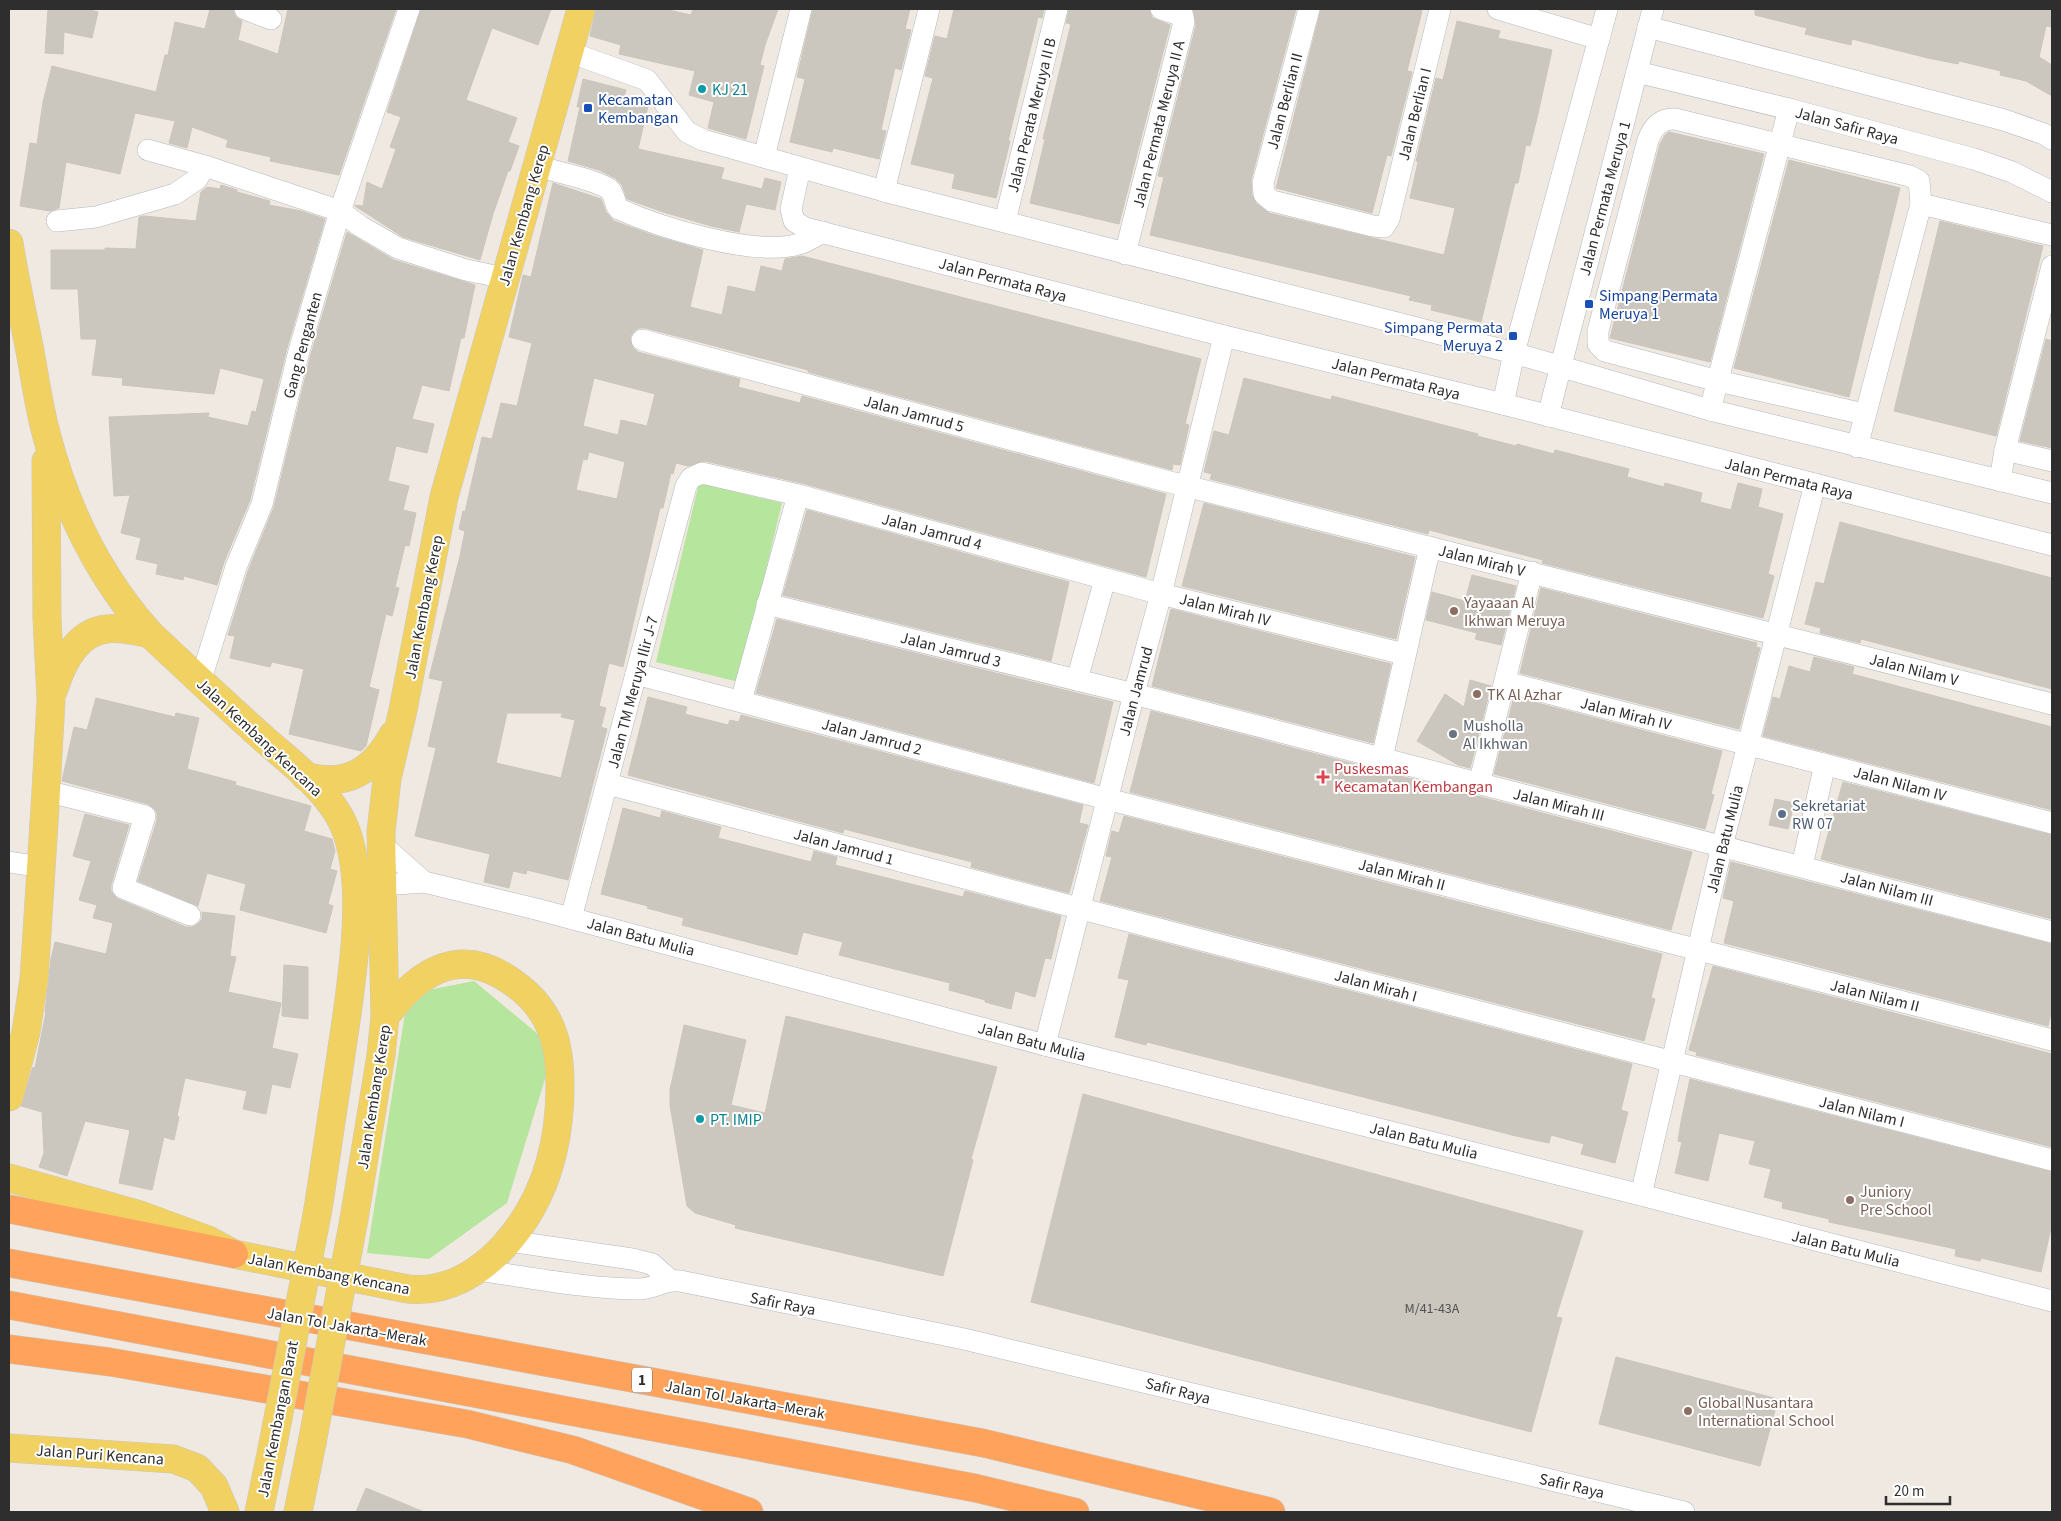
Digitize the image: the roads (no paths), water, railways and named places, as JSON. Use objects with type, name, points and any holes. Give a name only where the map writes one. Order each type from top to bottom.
[{"type":"highway","points":[[9,1210],[234,1254]]},
{"type":"highway","name":"Jalan Tol Jakarta–Merak","points":[[9,1263],[983,1443],[1271,1512]]},
{"type":"highway","points":[[9,1305],[975,1488],[1075,1512]]},
{"type":"highway","points":[[9,1349],[110,1362],[467,1424],[573,1450],[749,1512]]},
{"type":"main road","name":"Jalan Kembang Kerep","points":[[298,1512],[354,1220],[381,1055],[385,1016],[382,885],[384,796],[403,710],[444,497],[581,9]]},
{"type":"main road","name":"Jalan Kembang Kencana","points":[[9,244],[46,432],[67,498],[95,557],[131,613],[150,634],[200,682],[305,776],[330,802],[344,826],[353,854],[356,894],[351,974],[318,1209]]},
{"type":"main road","name":"Jalan Kembang Kencana","points":[[9,1097],[26,1032],[32,997],[46,791],[51,700],[47,618],[46,432]]},
{"type":"main road","name":"Jalan Kembang Kencana","points":[[51,700],[61,668],[66,659],[77,644],[86,637],[106,629],[125,628],[150,634]]},
{"type":"main road","points":[[305,776],[324,781],[333,781],[360,773],[384,750],[403,710]]},
{"type":"main road","name":"Jalan Kembang Kencana","points":[[9,1178],[140,1215],[208,1240],[234,1254],[417,1290],[428,1290],[450,1284],[477,1270],[508,1241],[525,1219],[540,1192],[551,1164],[557,1133],[560,1098],[559,1062],[553,1033],[544,1014],[530,997],[511,981],[488,968],[468,964],[441,968],[420,979],[399,998],[385,1016]]},
{"type":"main road","points":[[9,1025],[32,997]]},
{"type":"main road","name":"Jalan Kembangan Barat","points":[[259,1512],[318,1209]]},
{"type":"main road","name":"Jalan Puri Kencana","points":[[9,1448],[173,1459],[197,1468],[214,1486],[224,1512]]},
{"type":"street","points":[[245,9],[271,19]]},
{"type":"street","name":"Gang Penganten","points":[[200,682],[236,567],[262,504],[299,351],[340,211],[409,9]]},
{"type":"street","points":[[764,157],[801,9]]},
{"type":"street","points":[[884,191],[929,9]]},
{"type":"street","name":"Jalan Perata Meruya II B","points":[[1005,221],[1057,9]]},
{"type":"street","name":"Jalan Permata Meruya II A","points":[[1125,254],[1184,22],[1183,16],[1161,9]]},
{"type":"street","name":"Jalan Berlian II","points":[[1309,9],[1263,183],[1264,194],[1272,201],[1373,226],[1384,227],[1389,219]]},
{"type":"street","name":"Jalan Berlian I","points":[[1389,219],[1440,9]]},
{"type":"street","points":[[1498,9],[1599,39]]},
{"type":"street","points":[[1503,404],[1514,353],[1607,9]]},
{"type":"street","points":[[1650,18],[2004,120],[2044,134],[2052,139]]},
{"type":"street","name":"Jalan Permata Meruya 1","points":[[1548,416],[1650,18]]},
{"type":"street","points":[[569,52],[647,80],[687,132],[693,137],[884,191],[1514,353],[1710,410],[2052,494]]},
{"type":"street","name":"Jalan Safir Raya","points":[[1637,72],[1789,109],[1974,159],[2012,172],[2052,192]]},
{"type":"street","points":[[1710,410],[1789,109]]},
{"type":"street","points":[[1857,447],[1864,414],[1921,204],[1919,181],[1910,176],[1675,119],[1663,121],[1653,129],[1648,140],[1598,331],[1598,344],[1605,350],[1718,381],[1864,414]]},
{"type":"street","points":[[148,150],[206,166],[340,211],[360,226],[398,248],[466,270],[505,278]]},
{"type":"street","points":[[57,221],[96,217],[175,194],[197,179],[206,166]]},
{"type":"street","points":[[537,166],[599,184],[609,189],[619,209],[708,239],[763,248],[787,247],[800,244],[823,232]]},
{"type":"street","name":"Jalan Permata Raya","points":[[800,168],[791,208],[794,221],[805,228],[2052,545]]},
{"type":"street","points":[[1921,204],[2052,235]]},
{"type":"street","points":[[2000,481],[2006,450],[2045,327],[2051,273]]},
{"type":"street","name":"Jalan Jamrud","points":[[1045,1045],[1161,594],[1224,336]]},
{"type":"street","name":"Jalan Jamrud 5","points":[[642,340],[1188,486]]},
{"type":"street","points":[[2006,450],[2052,461]]},
{"type":"street","name":"Jalan Jamrud 4","points":[[702,473],[798,495],[1161,594]]},
{"type":"street","name":"Jalan TM Meruya Ilir J-7","points":[[571,918],[686,486],[692,478],[702,473]]},
{"type":"street","name":"Jalan Batu Mulia","points":[[1641,1195],[1722,846],[1815,484]]},
{"type":"street","name":"Jalan Mirah V","points":[[1188,486],[1776,635]]},
{"type":"street","points":[[741,701],[798,495]]},
{"type":"street","points":[[1382,758],[1404,654],[1430,547]]},
{"type":"street","points":[[1479,784],[1532,572]]},
{"type":"street","points":[[1077,680],[1105,579]]},
{"type":"street","name":"Jalan Mirah IV","points":[[1161,594],[1404,654]]},
{"type":"street","name":"Jalan Jamrud 3","points":[[767,604],[1134,694]]},
{"type":"street","name":"Jalan Nilam V","points":[[1776,635],[2052,704]]},
{"type":"street","name":"Jalan Jamrud 2","points":[[636,674],[1107,799]]},
{"type":"street","name":"Jalan Mirah IV","points":[[1505,682],[1748,744]]},
{"type":"street","name":"Jalan Mirah III","points":[[1134,694],[1722,846]]},
{"type":"street","name":"Jalan Nilam IV","points":[[1748,744],[2052,823]]},
{"type":"street","points":[[1802,866],[1825,764]]},
{"type":"street","name":"Jalan Jamrud 1","points":[[608,784],[1081,908]]},
{"type":"street","points":[[46,791],[145,816],[123,888],[190,915]]},
{"type":"street","name":"Jalan Mirah II","points":[[1107,799],[1697,950]]},
{"type":"street","name":"Jalan Batu Mulia","points":[[382,845],[424,882]]},
{"type":"street","name":"Jalan Nilam III","points":[[1722,846],[2052,932]]},
{"type":"street","points":[[9,862],[41,867]]},
{"type":"street","name":"Jalan Batu Mulia","points":[[382,885],[424,882],[571,918],[1045,1045],[2052,1301]]},
{"type":"street","name":"Jalan Mirah I","points":[[1081,908],[1671,1062]]},
{"type":"street","name":"Jalan Nilam II","points":[[1697,950],[2052,1040]]},
{"type":"street","name":"Jalan Nilam I","points":[[1671,1062],[2052,1160]]},
{"type":"street","name":"Safir Raya","points":[[508,1241],[632,1259],[652,1264],[670,1280]]},
{"type":"street","name":"Safir Raya","points":[[477,1270],[592,1286],[642,1289],[670,1280],[964,1339],[1684,1512]]},
{"type":"place","name":"KJ 21","points":[[702,89]]},
{"type":"place","name":"Kecamatan Kembangan","points":[[588,108]]},
{"type":"place","name":"Simpang Permata Meruya 1","points":[[1589,304]]},
{"type":"place","name":"Simpang Permata Meruya 2","points":[[1513,336]]},
{"type":"place","name":"Yayaaan Al Ikhwan Meruya","points":[[1454,611]]},
{"type":"place","name":"TK Al Azhar","points":[[1477,694]]},
{"type":"place","name":"Musholla Al Ikhwan","points":[[1453,734]]},
{"type":"place","name":"Puskesmas Kecamatan Kembangan","points":[[1323,777]]},
{"type":"place","name":"Sekretariat RW 07","points":[[1782,814]]},
{"type":"place","name":"PT. IMIP","points":[[700,1119]]},
{"type":"place","name":"Juniory Pre School","points":[[1850,1200]]},
{"type":"place","name":"Global Nusantara International School","points":[[1688,1411]]}]
